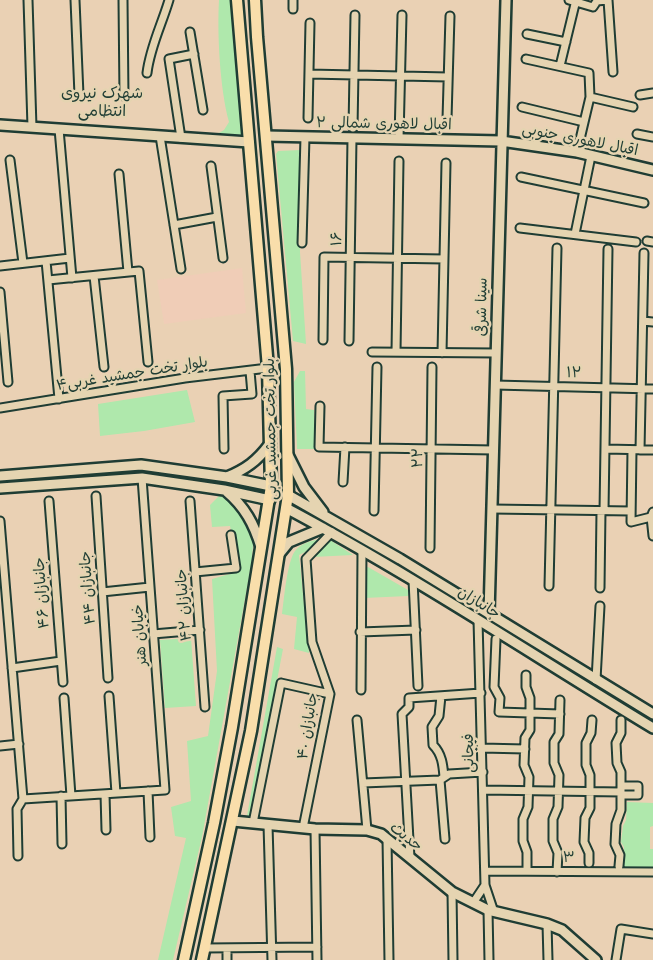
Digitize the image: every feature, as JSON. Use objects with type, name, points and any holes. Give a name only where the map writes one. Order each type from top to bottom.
[{"type":"main road","name":"بلوار تخت جمشید غربی","points":[[184,960],[214,823],[270,500],[268,368],[237,0]]},
{"type":"main road","name":"بلوار تخت جمشید غربی","points":[[202,960],[233,821],[260,674],[288,495],[286,369],[255,0]]},
{"type":"main road","points":[[257,233],[274,230]]},
{"type":"main road","points":[[270,486],[288,495]]},
{"type":"main road","points":[[270,500],[286,508]]},
{"type":"main road","points":[[241,671],[260,674]]},
{"type":"street","points":[[27,0],[32,127]]},
{"type":"street","points":[[75,0],[79,95]]},
{"type":"street","points":[[123,0],[124,96]]},
{"type":"street","points":[[147,73],[149,54],[170,0]]},
{"type":"street","points":[[293,0],[293,9]]},
{"type":"street","name":"سینا شرقی","points":[[489,614],[506,0]]},
{"type":"street","points":[[560,66],[573,0],[593,7],[597,1],[607,0],[613,72]]},
{"type":"street","points":[[352,128],[354,15]]},
{"type":"street","points":[[399,139],[402,15]]},
{"type":"street","points":[[447,119],[450,16]]},
{"type":"street","points":[[308,118],[310,23]]},
{"type":"street","points":[[190,32],[203,110]]},
{"type":"street","points":[[527,34],[566,42]]},
{"type":"street","points":[[181,138],[169,59],[194,54]]},
{"type":"street","points":[[526,59],[589,73],[590,97],[577,152]]},
{"type":"street","points":[[309,74],[448,77]]},
{"type":"street","points":[[640,95],[653,93]]},
{"type":"street","points":[[590,97],[633,107]]},
{"type":"street","points":[[522,107],[584,122]]},
{"type":"street","points":[[0,125],[249,142]]},
{"type":"street","points":[[59,129],[72,278]]},
{"type":"street","points":[[637,134],[653,137]]},
{"type":"street","points":[[160,136],[181,269]]},
{"type":"street","name":"اقبال لاهوری شمالی ۲","points":[[266,136],[501,141]]},
{"type":"street","points":[[302,243],[304,137]]},
{"type":"street","name":"۱۶","points":[[349,341],[352,138]]},
{"type":"street","name":"اقبال لاهوری جنوبی","points":[[501,141],[577,152],[653,170]]},
{"type":"street","points":[[575,234],[591,156]]},
{"type":"street","points":[[10,160],[23,263]]},
{"type":"street","points":[[396,352],[399,161]]},
{"type":"street","points":[[442,353],[446,162]]},
{"type":"street","points":[[211,166],[223,258]]},
{"type":"street","points":[[119,174],[128,272]]},
{"type":"street","points":[[521,177],[644,202]]},
{"type":"street","points":[[174,225],[218,217]]},
{"type":"street","points":[[520,228],[636,242]]},
{"type":"street","points":[[549,586],[556,248]]},
{"type":"street","points":[[600,588],[608,249]]},
{"type":"street","points":[[644,253],[641,388],[631,522],[652,514],[653,536]]},
{"type":"street","points":[[323,340],[324,257],[444,259]]},
{"type":"street","points":[[0,266],[70,258]]},
{"type":"street","points":[[46,261],[59,399]]},
{"type":"street","points":[[48,280],[139,271],[148,362]]},
{"type":"street","points":[[94,276],[104,367]]},
{"type":"street","points":[[0,292],[8,382]]},
{"type":"street","points":[[643,321],[653,322]]},
{"type":"street","points":[[372,352],[496,353]]},
{"type":"street","points":[[374,511],[377,367]]},
{"type":"street","name":"۲۲","points":[[430,548],[432,367]]},
{"type":"street","name":"بلوار تخت جمشید غربی۴","points":[[0,408],[185,378],[268,368]]},
{"type":"street","points":[[224,448],[223,396],[252,394],[250,371]]},
{"type":"street","name":"۱۲","points":[[495,385],[653,389]]},
{"type":"street","points":[[320,406],[320,447],[494,450]]},
{"type":"street","points":[[227,477],[249,467],[259,459],[269,445]]},
{"type":"street","points":[[343,482],[345,447]]},
{"type":"street","points":[[605,449],[653,450]]},
{"type":"street","points":[[288,455],[304,487],[326,516]]},
{"type":"street","points":[[0,476],[141,465],[227,477],[270,486]]},
{"type":"street","points":[[71,470],[72,483]]},
{"type":"street","points":[[0,488],[142,478],[224,490],[270,500]]},
{"type":"street","name":"خیابان هنر","points":[[142,478],[165,790],[148,791]]},
{"type":"street","points":[[224,490],[246,511],[254,525],[262,549]]},
{"type":"street","name":"جانبازان","points":[[288,495],[400,559],[653,714]]},
{"type":"street","name":"۴۴ جانبازان","points":[[96,496],[108,678]]},
{"type":"street","name":"۴۶ جانبازان","points":[[49,501],[63,682]]},
{"type":"street","name":"۴۲ جانبازان","points":[[190,501],[205,707]]},
{"type":"street","name":"جانبازان","points":[[286,508],[328,530],[478,620],[623,715],[653,728]]},
{"type":"street","points":[[492,508],[631,511]]},
{"type":"street","points":[[0,520],[3,601],[12,668],[23,799],[17,809],[18,856]]},
{"type":"street","points":[[280,553],[289,542],[328,530]]},
{"type":"street","name":"۴۰ جانبازان","points":[[303,828],[330,694],[312,642],[306,559],[328,530]]},
{"type":"street","points":[[195,572],[236,568],[231,535]]},
{"type":"street","points":[[361,690],[362,551]]},
{"type":"street","points":[[394,570],[400,559]]},
{"type":"street","points":[[412,580],[417,630],[418,686]]},
{"type":"street","points":[[102,592],[150,587]]},
{"type":"street","points":[[596,680],[600,606]]},
{"type":"street","name":"فیجانی","points":[[478,620],[485,885],[491,911],[489,960]]},
{"type":"street","points":[[153,634],[200,630]]},
{"type":"street","points":[[360,632],[417,630]]},
{"type":"street","points":[[496,639],[494,687],[500,698],[499,712],[560,714]]},
{"type":"street","points":[[12,668],[61,661]]},
{"type":"street","points":[[526,675],[526,687],[530,698],[530,730],[525,738],[524,765],[529,777],[528,807],[523,819],[527,871]]},
{"type":"street","points":[[253,823],[280,682],[330,694]]},
{"type":"street","points":[[410,858],[402,714],[409,708],[410,698],[481,693]]},
{"type":"street","points":[[109,696],[116,793]]},
{"type":"street","points":[[441,696],[440,716],[432,727],[433,745],[443,762],[445,838]]},
{"type":"street","points":[[64,698],[71,796]]},
{"type":"street","points":[[557,872],[558,853],[553,841],[553,830],[558,807],[559,776],[554,763],[554,752],[559,734],[561,700]]},
{"type":"street","points":[[619,866],[620,855],[615,844],[616,824],[621,810],[621,772],[617,763],[616,743],[621,733],[623,715],[630,700]]},
{"type":"street","points":[[357,720],[367,830]]},
{"type":"street","points":[[589,863],[589,853],[584,842],[585,818],[590,808],[590,775],[586,765],[586,743],[591,733],[592,720]]},
{"type":"street","points":[[0,746],[19,744]]},
{"type":"street","points":[[482,748],[525,749]]},
{"type":"street","points":[[363,783],[442,778],[449,774],[483,772]]},
{"type":"street","points":[[483,790],[621,791]]},
{"type":"street","points":[[23,799],[148,791],[150,837]]},
{"type":"street","points":[[105,794],[106,830]]},
{"type":"street","points":[[61,796],[62,844]]},
{"type":"street","name":"حدیث","points":[[233,821],[315,829],[367,830],[381,834],[452,892],[491,911],[547,924],[562,930],[596,960]]},
{"type":"street","points":[[268,825],[272,960]]},
{"type":"street","points":[[315,829],[317,960]]},
{"type":"street","points":[[387,839],[389,960]]},
{"type":"street","name":"۳","points":[[485,871],[653,872]]},
{"type":"street","points":[[473,903],[485,885]]},
{"type":"street","points":[[452,892],[453,960]]},
{"type":"street","points":[[547,924],[548,960]]},
{"type":"street","points":[[616,960],[621,929],[653,934]]},
{"type":"street","points":[[205,948],[317,947]]},
{"type":"street","points":[[227,948],[227,960]]},
{"type":"street","points":[[582,949],[582,960]]},
{"type":"shaded area","points":[[242,268],[246,313],[164,324],[157,280]]},
{"type":"green space","points":[[219,0],[232,0],[242,135],[217,134],[224,130],[229,122],[223,94],[220,61]]},
{"type":"green space","points":[[301,150],[300,252],[306,344],[293,341],[276,154],[278,151]]},
{"type":"green space","points":[[300,371],[305,371],[306,409],[314,410],[315,449],[297,449],[294,382]]},
{"type":"green space","points":[[187,390],[195,422],[100,436],[98,404]]},
{"type":"green space","points":[[220,495],[236,507],[249,524],[253,536],[252,560],[202,837],[173,960],[158,960],[186,838],[175,836],[171,807],[191,801],[187,741],[208,736],[217,671],[212,579],[240,571],[230,526],[212,527],[210,505]]},
{"type":"green space","points":[[320,539],[313,548],[299,555],[309,653],[294,649],[297,617],[282,614],[292,556],[300,546]]},
{"type":"green space","points":[[330,540],[353,555],[312,557]]},
{"type":"green space","points":[[368,567],[408,590],[408,596],[364,598],[364,569]]},
{"type":"green space","points":[[191,638],[196,706],[165,708],[160,640]]},
{"type":"green space","points":[[277,647],[283,649],[251,817],[247,816]]},
{"type":"green space","points":[[627,802],[653,803],[650,849],[653,849],[653,869],[623,869],[624,847],[621,842]]},
{"type":"district","name":"شهرک نیروی انتظامی","points":[[102,103]]}]
